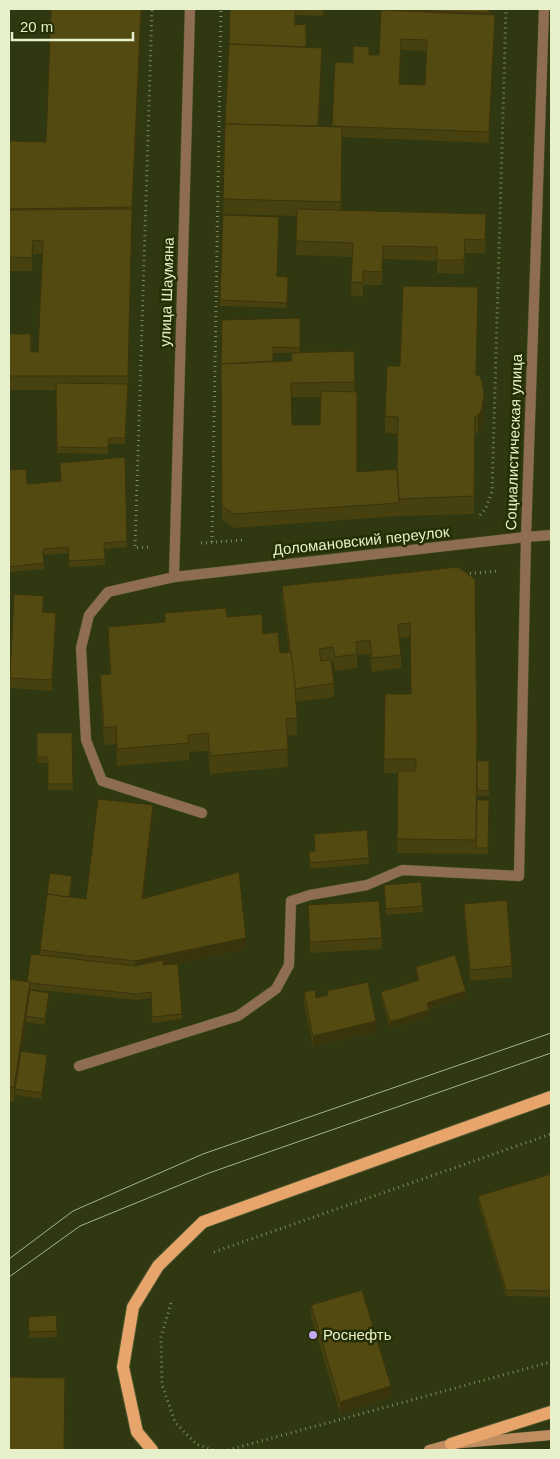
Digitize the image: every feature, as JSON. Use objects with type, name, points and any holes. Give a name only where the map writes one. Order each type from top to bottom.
[{"type":"main road","points":[[152,1450],[137,1432],[123,1367],[133,1307],[158,1266],[203,1222],[551,1097]]},
{"type":"main road","points":[[429,1450],[551,1412]]},
{"type":"main road","points":[[451,1444],[551,1435]]},
{"type":"street","name":"улица Шаумяна","points":[[174,577],[190,9]]},
{"type":"street","name":"Социалистическая улица","points":[[79,1066],[238,1016],[276,989],[289,966],[291,901],[310,895],[367,885],[402,870],[519,876],[524,568],[544,9]]},
{"type":"street","name":"Доломановский переулок","points":[[202,812],[135,793],[102,781],[86,740],[81,648],[90,615],[108,592],[174,577],[551,535]]},
{"type":"path","points":[[152,9],[135,548],[251,539]]},
{"type":"path","points":[[212,542],[221,9]]},
{"type":"path","points":[[475,521],[486,508],[492,492],[506,9]]},
{"type":"path","points":[[465,574],[524,568]]},
{"type":"path","points":[[207,1256],[551,1134]]},
{"type":"path","points":[[171,1300],[161,1337],[162,1385],[175,1422],[196,1444],[212,1450]]},
{"type":"path","points":[[228,1450],[551,1362]]},
{"type":"building","points":[[51,9],[141,9],[132,207],[9,209],[9,141],[46,142]]},
{"type":"building","points":[[230,9],[295,10],[295,25],[306,24],[306,47],[229,44]]},
{"type":"building","points":[[385,9],[489,9],[489,13]]},
{"type":"building","points":[[381,10],[495,15],[489,132],[332,126],[335,62],[353,63],[353,46],[369,47],[369,55],[379,55]],"holes":[[[401,39],[427,40],[425,85],[399,84]]]},
{"type":"building","points":[[229,44],[322,48],[318,126],[225,124]]},
{"type":"building","points":[[225,124],[342,127],[341,202],[223,199]]},
{"type":"building","points":[[132,209],[128,376],[9,376],[9,334],[31,334],[31,352],[38,352],[43,241],[33,240],[32,258],[9,257],[9,210]]},
{"type":"building","points":[[297,209],[486,214],[485,240],[465,239],[464,260],[437,260],[437,247],[383,246],[382,272],[363,271],[363,283],[351,282],[353,243],[296,241]]},
{"type":"building","points":[[223,215],[279,217],[277,276],[288,277],[287,303],[220,300]]},
{"type":"building","points":[[403,286],[478,287],[476,375],[479,375],[482,381],[484,394],[482,409],[478,416],[475,416],[474,496],[399,499],[397,466],[398,417],[385,416],[387,366],[400,366]]},
{"type":"building","points":[[300,318],[300,348],[273,347],[273,361],[221,364],[222,320]]},
{"type":"building","points":[[354,351],[355,382],[291,383],[292,425],[320,425],[321,391],[357,392],[357,472],[397,469],[399,503],[234,514],[222,506],[221,364],[292,361],[291,353]]},
{"type":"building","points":[[56,383],[128,384],[125,438],[109,438],[108,448],[57,447]]},
{"type":"building","points":[[125,457],[127,541],[104,543],[105,559],[69,561],[68,547],[43,549],[44,563],[9,567],[9,470],[26,469],[27,484],[61,481],[60,463]]},
{"type":"building","points":[[458,567],[475,579],[476,840],[397,839],[398,771],[416,771],[416,759],[384,759],[385,694],[411,694],[410,623],[398,624],[401,655],[372,658],[370,640],[356,642],[357,654],[335,657],[333,647],[319,649],[321,661],[331,660],[334,683],[295,689],[282,586]]},
{"type":"building","points":[[14,594],[44,596],[42,612],[56,613],[52,680],[10,678]]},
{"type":"building","points":[[226,608],[227,617],[262,614],[263,634],[278,632],[280,653],[291,652],[297,718],[286,719],[288,749],[210,756],[208,733],[188,735],[189,743],[117,749],[116,726],[104,728],[100,675],[111,674],[108,627],[165,622],[165,613]]},
{"type":"building","points":[[37,733],[72,733],[73,784],[48,784],[48,757],[37,757]]},
{"type":"building","points":[[477,761],[489,761],[489,791],[477,790]]},
{"type":"building","points":[[98,799],[153,805],[142,899],[239,872],[246,938],[135,961],[40,950],[47,894],[86,899]]},
{"type":"building","points":[[477,800],[489,800],[488,848],[476,848]]},
{"type":"building","points":[[367,830],[369,858],[310,863],[309,851],[315,851],[314,834]]},
{"type":"building","points":[[50,873],[72,876],[69,897],[47,894]]},
{"type":"building","points":[[421,882],[423,906],[386,909],[384,885]]},
{"type":"building","points":[[507,900],[512,966],[470,970],[464,904]]},
{"type":"building","points":[[379,901],[382,938],[310,942],[308,905]]},
{"type":"building","points":[[31,954],[135,966],[163,960],[163,965],[178,964],[182,1014],[152,1017],[151,992],[136,994],[27,982]]},
{"type":"building","points":[[455,955],[466,991],[427,1003],[429,1010],[390,1022],[381,992],[419,980],[416,967]]},
{"type":"building","points":[[9,979],[30,982],[14,1088],[9,1087]]},
{"type":"building","points":[[368,982],[376,1021],[313,1036],[304,992],[315,990],[316,998],[328,995],[327,991]]},
{"type":"building","points":[[30,990],[49,993],[45,1019],[26,1016]]},
{"type":"building","points":[[21,1051],[47,1055],[42,1093],[15,1089]]},
{"type":"building","points":[[551,1174],[551,1291],[506,1290],[478,1196]]},
{"type":"building","points":[[362,1290],[391,1386],[340,1402],[311,1305]]},
{"type":"building","points":[[56,1315],[57,1331],[29,1332],[28,1317]]},
{"type":"building","points":[[9,1377],[65,1378],[64,1450],[9,1450]]},
{"type":"tram line","points":[[9,1259],[73,1211],[203,1154],[551,1033]]},
{"type":"tram line","points":[[9,1277],[80,1226],[209,1173],[551,1053]]},
{"type":"place","name":"Роснефть","points":[[313,1335]]}]
